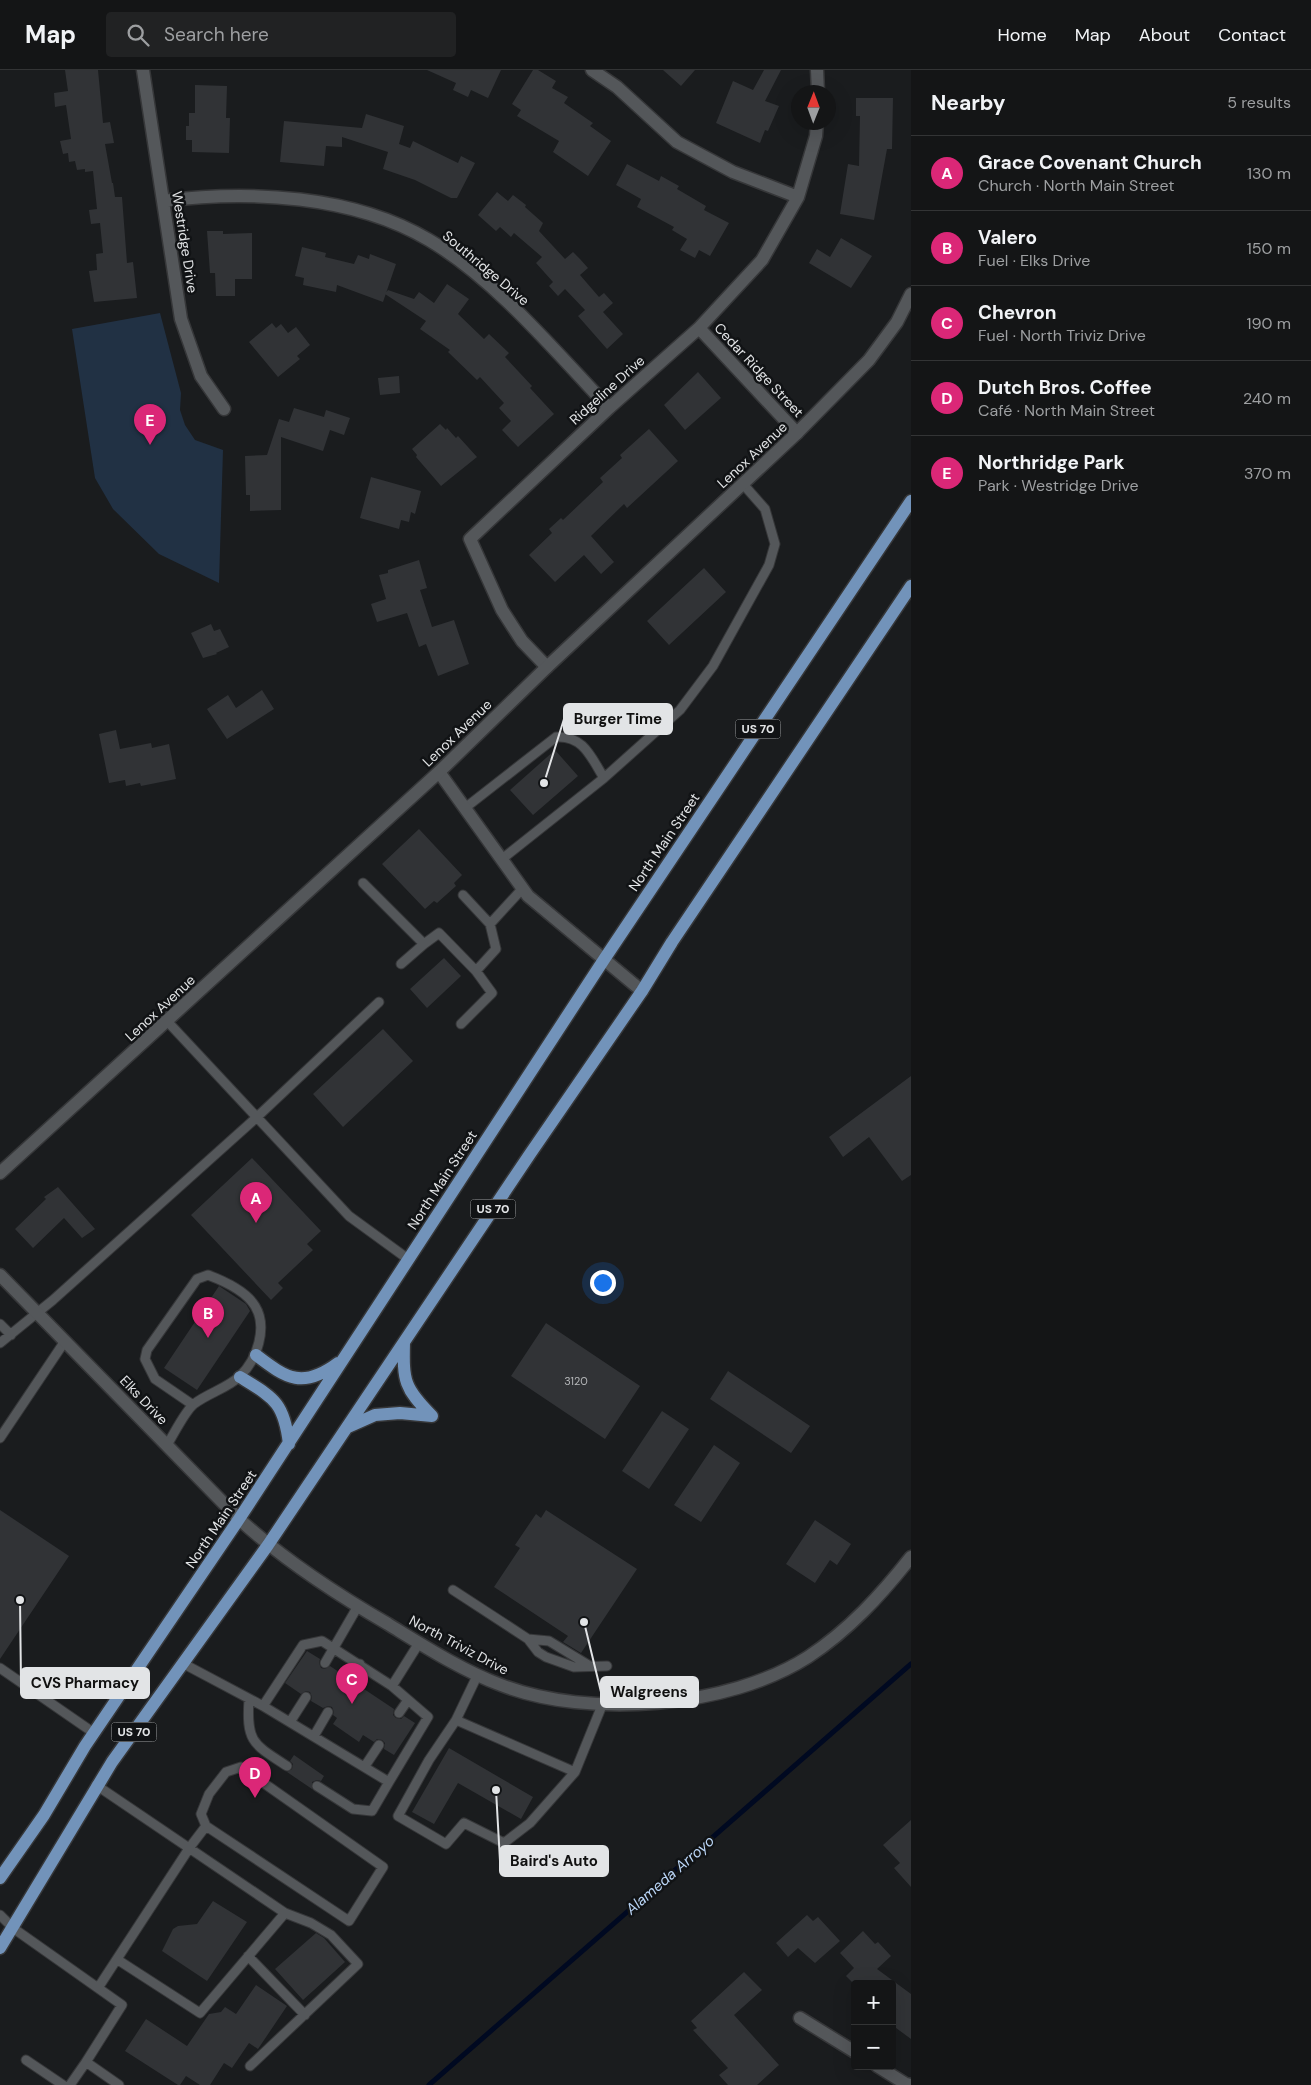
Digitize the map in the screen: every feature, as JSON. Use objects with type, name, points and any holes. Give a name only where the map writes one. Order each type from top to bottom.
[{"type":"main road","name":"North Main Street","points":[[0,1878],[44,1816],[94,1732],[239,1519],[605,958],[911,501]]},
{"type":"main road","name":"US 70","points":[[0,1948],[14,1928],[96,1785],[268,1545],[642,991],[678,934],[911,586]]},
{"type":"main road","points":[[346,1428],[375,1415],[400,1413],[432,1416],[413,1397],[403,1374],[404,1342]]},
{"type":"main road","points":[[256,1355],[280,1373],[294,1378],[311,1377],[325,1372],[344,1359]]},
{"type":"main road","points":[[240,1377],[264,1392],[282,1410],[287,1426],[288,1444]]},
{"type":"street","name":"Westridge Drive","points":[[143,70],[181,319],[201,376],[224,409]]},
{"type":"street","points":[[592,70],[617,87],[677,142],[733,172],[798,197]]},
{"type":"street","points":[[817,70],[818,85]]},
{"type":"street","name":"Ridgeline Drive","points":[[546,667],[522,641],[502,610],[470,539],[609,408],[699,328],[762,260],[798,197],[816,136],[816,130]]},
{"type":"street","name":"Southridge Drive","points":[[163,201],[188,198],[285,197],[372,214],[403,226],[430,240],[458,260],[507,301],[609,408]]},
{"type":"street","name":"Lenox Avenue","points":[[0,1173],[439,772],[546,667],[797,433],[869,360],[898,322],[911,294]]},
{"type":"street","name":"Cedar Ridge Street","points":[[699,328],[797,433]]},
{"type":"street","points":[[439,772],[528,896],[605,958],[642,991]]},
{"type":"street","name":"Elks Drive","points":[[0,1275],[239,1519],[268,1545]]},
{"type":"street","name":"North Triviz Drive","points":[[268,1545],[358,1606],[419,1643],[502,1686],[534,1695],[578,1703],[651,1705],[690,1700],[731,1690],[769,1676],[806,1658],[830,1642],[854,1622],[911,1558]]},
{"type":"street","points":[[800,2018],[851,2050]]},
{"type":"street","points":[[883,2070],[906,2084],[911,2085]]},
{"type":"lane","points":[[502,859],[604,778],[680,710],[713,666],[768,565],[774,544],[765,510],[743,484]]},
{"type":"lane","points":[[465,808],[556,737],[564,736],[578,741],[591,756],[604,778]]},
{"type":"lane","points":[[363,883],[424,944]]},
{"type":"lane","points":[[490,924],[523,888]]},
{"type":"lane","points":[[463,895],[490,924],[496,949],[476,971]]},
{"type":"lane","points":[[402,964],[439,933],[476,971],[492,992],[461,1024]]},
{"type":"lane","points":[[0,1343],[38,1313],[257,1117],[379,1002]]},
{"type":"lane","points":[[167,1021],[349,1216],[408,1259]]},
{"type":"lane","points":[[167,1445],[193,1405],[240,1377],[256,1355],[260,1335],[256,1306],[248,1297],[221,1280],[208,1275],[197,1280],[147,1350],[145,1359],[155,1379],[193,1405]]},
{"type":"lane","points":[[0,1324],[11,1335]]},
{"type":"lane","points":[[0,1438],[65,1341]]},
{"type":"lane","points":[[453,1590],[528,1639],[538,1652],[555,1661],[574,1667],[607,1666]]},
{"type":"lane","points":[[325,1663],[358,1606]]},
{"type":"lane","points":[[528,1639],[550,1641],[590,1666]]},
{"type":"lane","points":[[263,1706],[303,1645],[322,1641],[392,1686],[428,1717],[372,1811],[353,1809],[317,1786]]},
{"type":"lane","points":[[392,1686],[419,1643]]},
{"type":"lane","points":[[184,1664],[263,1706],[389,1782]]},
{"type":"lane","points":[[350,1679],[360,1664]]},
{"type":"lane","points":[[0,1668],[94,1732]]},
{"type":"lane","points":[[478,1674],[456,1720],[429,1760],[398,1816],[446,1844],[464,1823],[504,1844],[530,1823],[575,1772],[603,1703]]},
{"type":"lane","points":[[290,1722],[306,1697]]},
{"type":"lane","points":[[249,1699],[247,1726],[258,1748],[287,1766]]},
{"type":"lane","points":[[399,1713],[408,1700]]},
{"type":"lane","points":[[314,1736],[328,1712]]},
{"type":"lane","points":[[456,1720],[575,1772]]},
{"type":"lane","points":[[365,1766],[379,1745]]},
{"type":"lane","points":[[241,1767],[383,1867],[349,1921],[206,1826],[201,1814],[209,1794],[226,1772],[241,1767]]},
{"type":"lane","points":[[96,1785],[285,1913],[311,1922],[330,1935],[358,1964],[250,2066]]},
{"type":"lane","points":[[98,1988],[190,1847],[206,1826]]},
{"type":"lane","points":[[118,1960],[200,2013],[285,1913]]},
{"type":"lane","points":[[0,1915],[14,1928],[122,2005],[70,2085]]},
{"type":"lane","points":[[248,1956],[305,2015]]},
{"type":"lane","points":[[26,2060],[63,2085]]},
{"type":"lane","points":[[86,2062],[119,2085]]},
{"type":"shaded area","points":[[160,313],[181,393],[180,410],[185,425],[195,440],[223,450],[219,583],[159,554],[113,509],[95,478],[72,329]]},
{"type":"building","points":[[65,70],[98,70],[103,123],[110,122],[114,143],[105,144],[115,197],[122,197],[127,263],[133,262],[137,298],[94,302],[89,271],[97,270],[96,254],[103,253],[100,223],[91,224],[89,210],[97,209],[93,171],[77,170],[75,161],[69,162],[68,153],[63,154],[60,141],[71,139],[66,105],[55,107],[54,93],[68,91]]},
{"type":"building","points":[[427,70],[501,70],[488,98],[471,90],[468,97],[453,90],[456,83]]},
{"type":"building","points":[[533,70],[538,70],[556,81],[552,88],[568,97],[564,103],[593,123],[590,126],[611,141],[588,176],[553,152],[559,141],[517,116],[521,110],[512,104]]},
{"type":"building","points":[[663,70],[695,70],[681,86]]},
{"type":"building","points":[[764,70],[781,70],[765,101],[779,106],[768,131],[765,130],[760,143],[716,123],[733,81],[753,90]]},
{"type":"building","points":[[195,85],[227,86],[226,118],[230,118],[229,153],[192,152],[192,140],[186,140],[186,126],[189,126],[189,113],[195,113]]},
{"type":"building","points":[[856,98],[893,98],[892,149],[887,149],[874,220],[840,214],[848,164],[859,166],[860,116],[856,116]]},
{"type":"building","points":[[366,114],[404,126],[399,144],[410,148],[413,141],[458,163],[461,156],[475,163],[457,198],[451,198],[415,180],[383,169],[388,152],[342,137],[342,147],[326,146],[324,166],[280,162],[284,121],[362,128]]},
{"type":"building","points":[[627,164],[659,181],[661,176],[679,186],[677,189],[706,206],[704,210],[729,223],[710,256],[699,250],[695,258],[680,250],[687,239],[672,230],[674,227],[637,207],[641,199],[616,185]]},
{"type":"building","points":[[497,192],[508,201],[513,195],[526,205],[525,207],[543,223],[539,231],[565,259],[573,252],[588,268],[580,275],[599,297],[604,293],[613,303],[603,312],[623,334],[607,349],[578,316],[585,310],[565,289],[558,296],[549,286],[553,282],[536,263],[542,257],[514,233],[511,237],[500,227],[496,231],[478,215]]},
{"type":"building","points":[[207,231],[223,231],[223,234],[252,233],[252,279],[235,279],[235,296],[216,296],[215,273],[210,273]]},
{"type":"building","points":[[841,238],[872,256],[851,288],[809,263],[817,249],[830,257]]},
{"type":"building","points":[[302,247],[326,253],[325,257],[354,264],[358,255],[369,259],[370,254],[396,264],[383,302],[337,285],[336,292],[303,285],[304,278],[295,276]]},
{"type":"building","points":[[447,284],[469,299],[458,314],[484,339],[489,334],[509,353],[505,357],[532,386],[530,388],[554,414],[518,447],[502,430],[511,421],[499,408],[504,403],[480,377],[477,380],[448,352],[450,350],[420,329],[426,321],[385,294],[388,290],[414,299],[419,292],[434,303]]},
{"type":"building","points":[[272,323],[276,328],[281,324],[288,333],[296,327],[310,345],[297,356],[300,359],[278,377],[249,342]]},
{"type":"building","points":[[698,372],[721,398],[685,430],[664,405]]},
{"type":"building","points":[[399,376],[400,393],[380,395],[378,378]]},
{"type":"building","points":[[294,408],[324,417],[326,410],[350,418],[344,435],[330,430],[323,451],[281,437],[281,510],[250,511],[250,495],[246,495],[245,456],[267,455],[279,419],[289,422]]},
{"type":"building","points":[[440,424],[446,430],[447,428],[456,438],[458,436],[477,457],[441,486],[416,457],[417,455],[412,449]]},
{"type":"building","points":[[649,429],[678,461],[627,508],[624,504],[591,536],[614,562],[601,574],[584,555],[555,582],[529,555],[552,533],[549,529],[561,518],[563,520],[603,482],[600,478],[622,458],[620,455]]},
{"type":"building","points":[[371,477],[421,491],[415,514],[411,512],[409,522],[401,520],[399,529],[360,518]]},
{"type":"building","points":[[419,560],[427,588],[420,590],[432,627],[454,620],[469,664],[438,676],[426,644],[419,647],[407,613],[377,622],[371,604],[386,599],[379,575],[388,573],[388,570]]},
{"type":"building","points":[[704,568],[726,592],[669,645],[647,621]]},
{"type":"building","points":[[211,624],[214,631],[220,629],[229,647],[217,654],[203,658],[191,633]]},
{"type":"building","points":[[262,690],[274,709],[227,739],[207,709],[228,695],[236,708]]},
{"type":"building","points":[[116,730],[120,749],[151,743],[152,748],[169,744],[176,779],[141,786],[140,783],[126,786],[125,780],[109,783],[99,734]]},
{"type":"building","points":[[555,750],[578,776],[533,815],[510,790]]},
{"type":"building","points":[[419,829],[462,875],[454,883],[456,886],[437,903],[434,901],[425,909],[382,864]]},
{"type":"building","points":[[444,958],[461,976],[427,1008],[410,989]]},
{"type":"building","points":[[383,1029],[413,1061],[343,1127],[313,1094]]},
{"type":"building","points":[[911,1076],[911,1175],[902,1181],[869,1137],[843,1157],[829,1137]]},
{"type":"building","points":[[252,1158],[321,1231],[307,1244],[313,1250],[278,1283],[283,1288],[271,1300],[191,1215]]},
{"type":"building","points":[[58,1187],[95,1229],[82,1238],[64,1218],[33,1248],[15,1229],[46,1199],[44,1197]]},
{"type":"building","points":[[219,1286],[246,1304],[250,1311],[197,1390],[164,1368]]},
{"type":"building","points":[[546,1323],[640,1386],[605,1439],[511,1376]]},
{"type":"building","points":[[728,1371],[810,1426],[791,1453],[710,1399]]},
{"type":"building","points":[[662,1411],[689,1429],[649,1489],[622,1471]]},
{"type":"building","points":[[714,1445],[740,1463],[701,1522],[674,1505]]},
{"type":"building","points":[[0,1510],[69,1556],[0,1659]]},
{"type":"building","points":[[546,1510],[637,1569],[581,1653],[563,1642],[568,1636],[494,1587],[520,1548],[515,1545],[536,1514],[541,1518]]},
{"type":"building","points":[[815,1520],[851,1544],[837,1565],[830,1560],[815,1583],[786,1564]]},
{"type":"building","points":[[307,1651],[320,1659],[321,1668],[325,1669],[330,1666],[345,1676],[346,1684],[355,1683],[394,1709],[393,1715],[396,1718],[401,1719],[404,1716],[415,1723],[394,1755],[384,1749],[385,1743],[382,1740],[377,1739],[374,1742],[363,1735],[359,1742],[333,1724],[337,1718],[333,1715],[332,1707],[323,1708],[311,1701],[310,1692],[306,1691],[301,1694],[285,1683]]},
{"type":"building","points":[[449,1748],[533,1797],[521,1819],[458,1783],[434,1824],[412,1812]]},
{"type":"building","points":[[294,1755],[324,1776],[321,1781],[312,1782],[312,1789],[287,1772],[292,1769],[293,1764],[290,1761]]},
{"type":"building","points":[[911,1820],[911,1887],[894,1868],[900,1863],[883,1845]]},
{"type":"building","points":[[213,1901],[247,1922],[207,1981],[162,1951],[173,1929],[178,1926],[197,1924]]},
{"type":"building","points":[[807,1915],[813,1921],[818,1917],[840,1941],[815,1963],[798,1948],[788,1957],[776,1943]]},
{"type":"building","points":[[863,1931],[875,1944],[878,1942],[891,1956],[877,1969],[892,1980],[851,1981],[846,1976],[854,1968],[840,1953]]},
{"type":"building","points":[[316,1933],[324,1938],[345,1962],[303,2000],[275,1969]]},
{"type":"building","points":[[744,1972],[762,1990],[734,2015],[779,2065],[757,2085],[728,2085],[719,2075],[728,2068],[693,2030],[697,2028],[691,2021]]},
{"type":"building","points":[[896,1983],[911,1994],[911,2039],[896,2028]]},
{"type":"building","points":[[256,1985],[287,2006],[258,2049],[249,2043],[232,2068],[224,2063],[210,2085],[200,2085],[186,2076],[178,2085],[125,2051],[146,2019],[187,2046],[209,2014],[221,2012],[225,2007],[236,2014]]},
{"type":"waterway","name":"Alameda Arroyo","points":[[429,2085],[911,1664]]},
{"type":"place","name":"Northridge Park","points":[[150,445]]},
{"type":"place","name":"Burger Time","points":[[544,783]]},
{"type":"place","name":"Grace Covenant Church","points":[[256,1223]]},
{"type":"place","name":"Valero","points":[[208,1338]]},
{"type":"place","name":"CVS Pharmacy","points":[[20,1600]]},
{"type":"place","name":"Walgreens","points":[[584,1622]]},
{"type":"place","name":"Chevron","points":[[352,1704]]},
{"type":"place","name":"Baird's Auto","points":[[496,1790]]},
{"type":"place","name":"Dutch Bros. Coffee","points":[[255,1798]]}]
